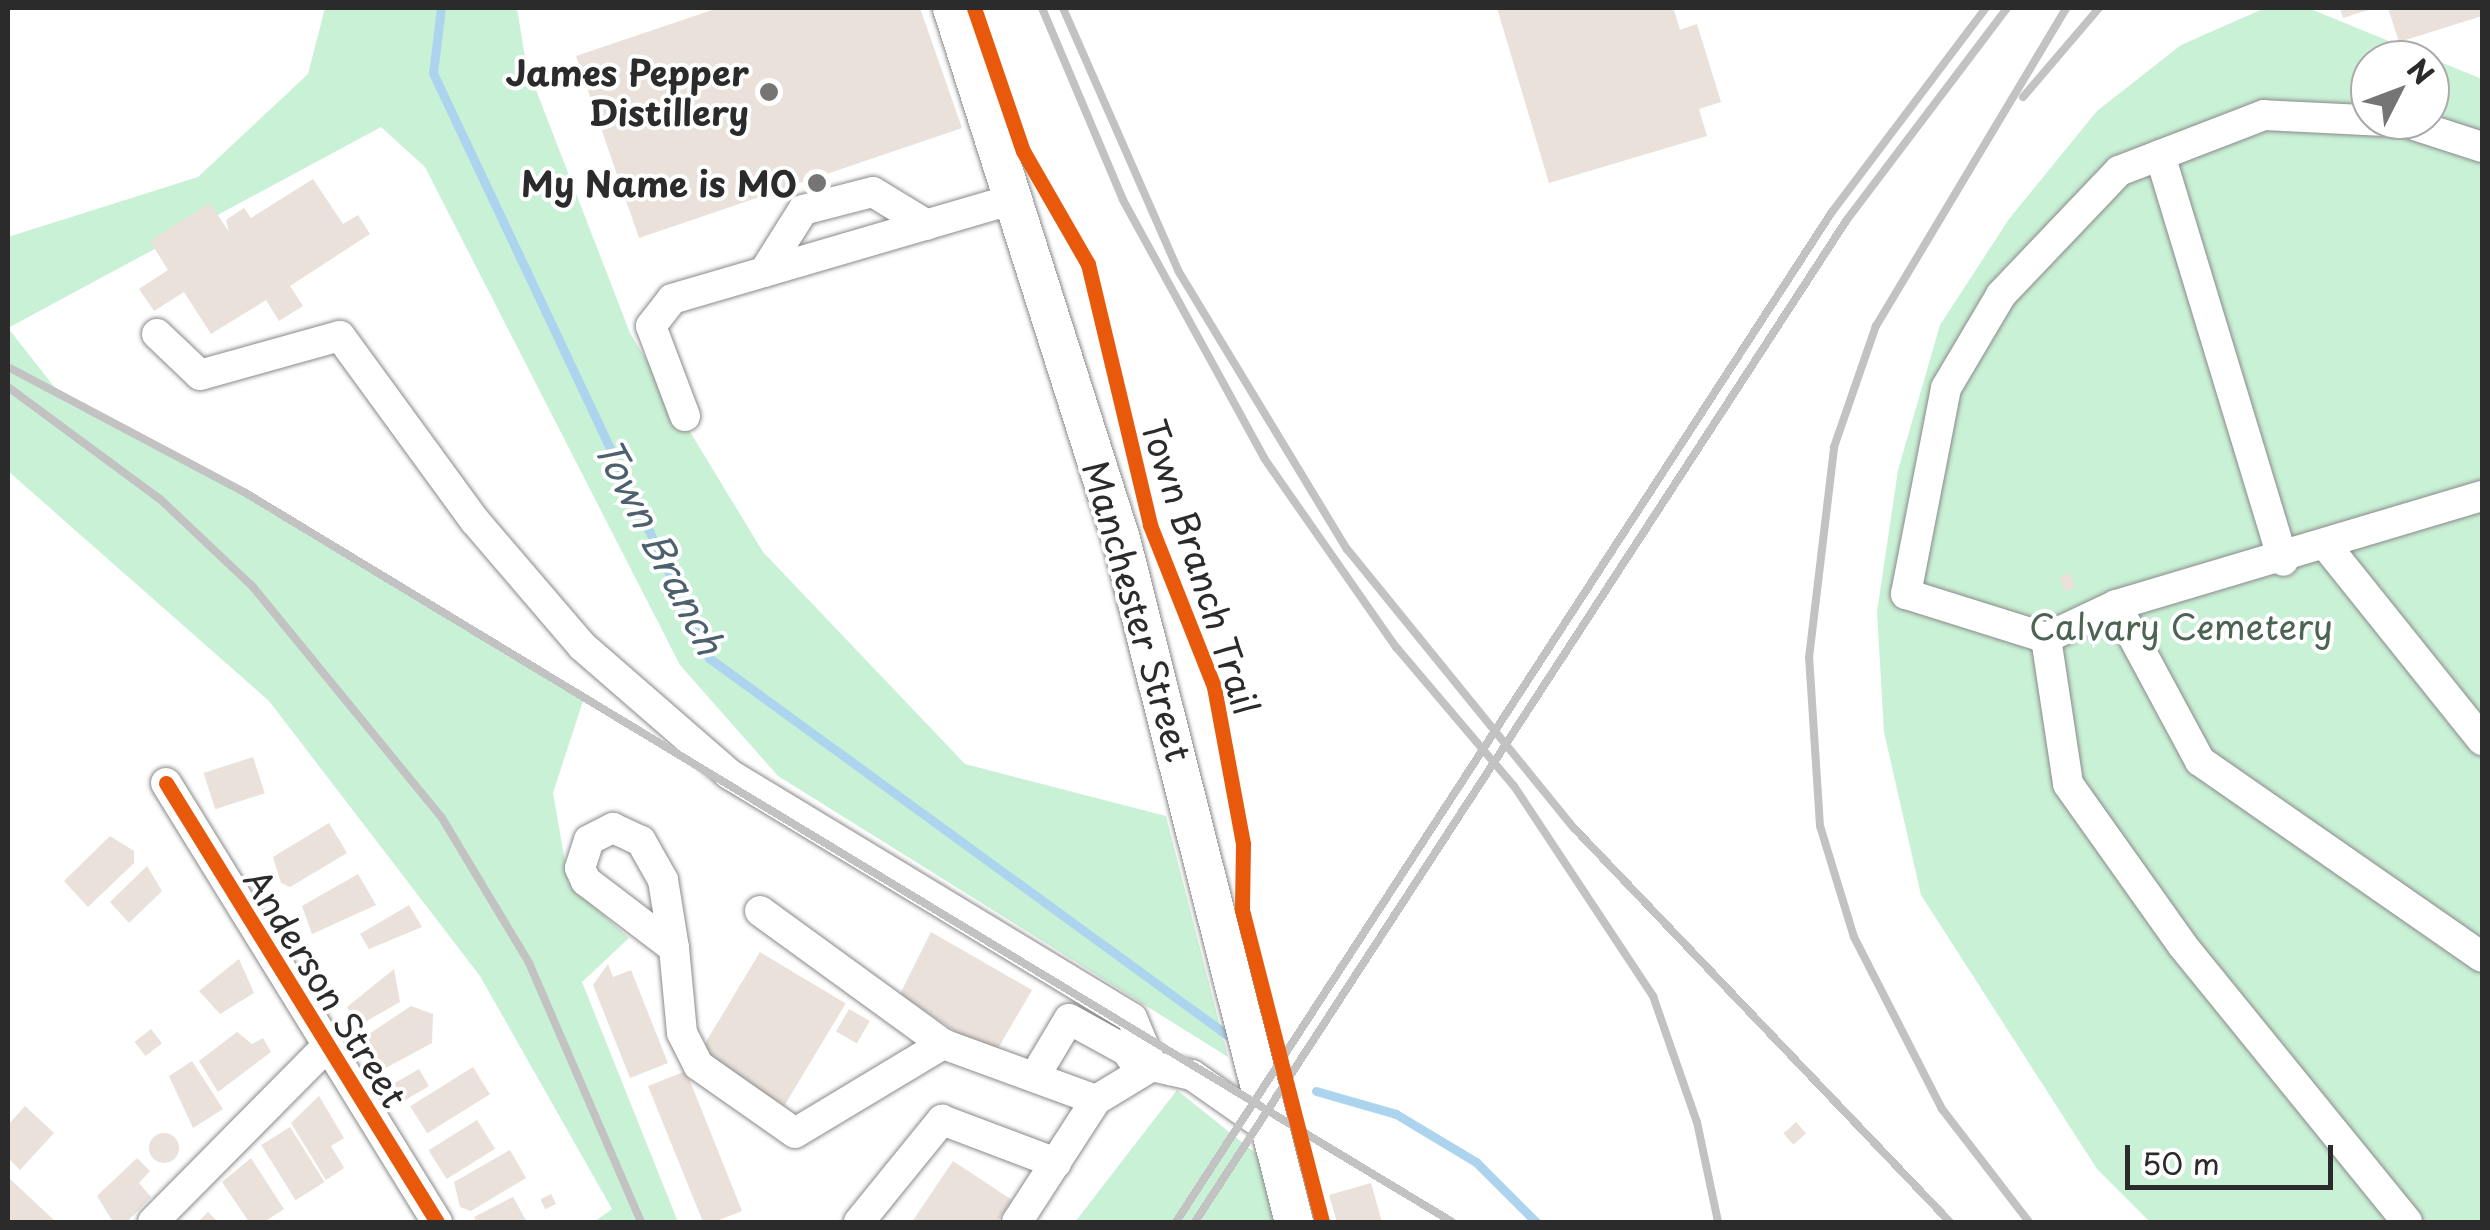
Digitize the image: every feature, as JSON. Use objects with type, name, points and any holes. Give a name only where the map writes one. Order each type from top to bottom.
[{"type":"main road","name":"Manchester Street","points":[[952,8],[1121,540],[1294,1222]]},
{"type":"street","points":[[2482,146],[2405,122],[2264,115],[2119,171],[2001,295],[1946,388],[1906,594],[2046,638],[2116,606],[2329,549],[2482,496]]},
{"type":"street","points":[[2160,155],[2283,561]]},
{"type":"street","points":[[764,272],[803,210],[873,192],[926,225]]},
{"type":"street","points":[[685,416],[651,326],[658,311],[764,272],[1014,199]]},
{"type":"street","points":[[157,334],[200,375],[340,336],[476,521],[582,646],[729,774],[1132,1018],[1146,1068]]},
{"type":"street","points":[[2329,549],[2482,740]]},
{"type":"street","points":[[2116,606],[2200,761],[2482,957]]},
{"type":"street","points":[[2046,638],[2068,784],[2195,961],[2407,1222]]},
{"type":"street","name":"Anderson Street","points":[[166,783],[325,1048],[436,1222]]},
{"type":"street","points":[[760,911],[943,1044],[1096,1100]]},
{"type":"street","points":[[674,948],[682,1032],[698,1065],[795,1133],[943,1044]]},
{"type":"street","points":[[1034,1076],[1070,1018],[1146,1068],[1192,1076],[1272,1130]]},
{"type":"street","points":[[153,1222],[325,1048]]},
{"type":"street","points":[[1017,1222],[1096,1100],[1146,1068]]},
{"type":"street","points":[[859,1222],[942,1120],[1056,1163]]},
{"type":"green space","points":[[325,8],[517,8],[526,64],[630,333],[763,552],[965,764],[1166,816],[1228,1057],[778,776],[680,665],[425,167],[381,127],[8,328],[8,237],[198,177],[308,74]]},
{"type":"green space","name":"Calvary Cemetery","points":[[2265,8],[2308,8],[2386,40],[2350,40],[2350,140],[2450,140],[2450,66],[2482,79],[2482,1222],[2150,1222],[2097,1169],[1921,895],[1884,732],[1877,612],[1898,470],[1940,325],[2009,219],[2097,111],[2181,45]]},
{"type":"green space","points":[[8,328],[67,403],[244,492],[583,701],[553,793],[569,884],[629,938],[582,982],[678,1222],[594,1222],[612,1209],[480,976],[269,701],[8,471]]},
{"type":"green space","points":[[1177,1090],[1259,1156],[1275,1222],[1075,1222]]},
{"type":"building","name":"James Pepper Distillery","points":[[718,8],[920,8],[962,128],[639,238],[576,56]]},
{"type":"building","points":[[1497,8],[1674,10],[1680,30],[1697,24],[1721,102],[1699,109],[1707,136],[1549,183]]},
{"type":"building","points":[[2340,8],[2374,8],[2343,18]]},
{"type":"building","points":[[2388,8],[2482,8],[2482,16],[2398,40]]},
{"type":"building","points":[[313,179],[343,224],[358,215],[370,234],[290,286],[303,306],[279,321],[266,300],[211,334],[184,292],[154,311],[139,289],[168,270],[150,241],[210,203],[229,232],[226,220],[244,208],[251,218]]},
{"type":"building","points":[[2069,573],[2076,586],[2065,592],[2058,579]]},
{"type":"building","points":[[253,757],[265,793],[215,809],[204,773]]},
{"type":"building","points":[[329,823],[347,853],[290,887],[281,883],[273,857]]},
{"type":"building","points":[[110,836],[134,851],[134,863],[88,907],[64,881]]},
{"type":"building","points":[[147,866],[162,891],[129,923],[110,902]]},
{"type":"building","points":[[358,874],[376,905],[312,934],[302,906]]},
{"type":"building","points":[[409,905],[422,927],[369,949],[360,934]]},
{"type":"building","points":[[931,932],[1032,990],[993,1057],[900,994]]},
{"type":"building","points":[[760,952],[846,1004],[784,1106],[699,1054]]},
{"type":"building","points":[[239,959],[254,993],[220,1014],[199,991]]},
{"type":"building","points":[[608,964],[613,977],[631,970],[668,1063],[630,1078],[593,985]]},
{"type":"building","points":[[394,969],[400,1002],[358,1026],[347,1007]]},
{"type":"building","points":[[411,1006],[433,1014],[432,1043],[382,1070],[363,1038]]},
{"type":"building","points":[[849,1009],[870,1021],[857,1044],[836,1032]]},
{"type":"building","points":[[151,1029],[162,1043],[146,1056],[134,1042]]},
{"type":"building","points":[[237,1032],[252,1044],[263,1038],[271,1052],[218,1092],[199,1061]]},
{"type":"building","points":[[192,1061],[223,1109],[193,1128],[169,1076]]},
{"type":"building","points":[[473,1067],[490,1094],[427,1133],[410,1106]]},
{"type":"building","points":[[419,1069],[429,1086],[404,1101],[394,1084]]},
{"type":"building","points":[[686,1071],[742,1211],[714,1222],[703,1222],[648,1086]]},
{"type":"building","points":[[319,1096],[344,1138],[331,1146],[344,1168],[326,1180],[291,1123]]},
{"type":"building","points":[[25,1106],[54,1133],[20,1170],[8,1158],[8,1125]]},
{"type":"building","points":[[477,1120],[495,1149],[447,1179],[429,1150]]},
{"type":"building","points":[[1796,1122],[1806,1133],[1793,1145],[1783,1133]]},
{"type":"building","points":[[290,1127],[324,1182],[296,1200],[261,1145]]},
{"type":"building","points":[[164,1133],[174,1138],[179,1148],[174,1158],[164,1163],[154,1158],[149,1148],[154,1138]]},
{"type":"building","points":[[510,1150],[526,1178],[471,1211],[460,1207],[454,1182]]},
{"type":"building","points":[[137,1158],[150,1171],[139,1183],[151,1197],[127,1222],[113,1222],[97,1196]]},
{"type":"building","points":[[251,1158],[284,1209],[264,1222],[249,1222],[222,1182]]},
{"type":"building","points":[[953,1161],[1012,1200],[997,1222],[912,1222]]},
{"type":"building","points":[[8,1177],[56,1222],[8,1222]]},
{"type":"building","points":[[1371,1183],[1382,1222],[1337,1222],[1329,1195]]},
{"type":"building","points":[[551,1194],[556,1204],[545,1209],[540,1199]]},
{"type":"building","points":[[513,1197],[527,1222],[477,1222],[474,1217]]},
{"type":"building","points":[[208,1212],[218,1222],[198,1222]]},
{"type":"waterway","name":"Town Branch","points":[[441,8],[433,73],[709,658],[1234,1040]]},
{"type":"waterway","name":"Town Branch","points":[[1316,1091],[1396,1114],[1476,1162],[1536,1222]]},
{"type":"railway","points":[[1042,8],[1123,200],[1264,458],[1396,647],[1514,786],[1653,996],[1697,1122],[1718,1222]]},
{"type":"railway","points":[[1063,8],[1179,272],[1347,549],[1574,828],[1950,1222]]},
{"type":"railway","points":[[1176,1222],[1832,212],[1986,8]]},
{"type":"railway","points":[[1195,1222],[1846,221],[2007,8]]},
{"type":"railway","points":[[2029,1222],[1942,1109],[1854,937],[1820,826],[1809,658],[1834,447],[1876,326],[2066,8]]},
{"type":"railway","points":[[2023,97],[2099,8]]},
{"type":"railway","points":[[8,367],[244,492],[1452,1222]]},
{"type":"railway","points":[[8,387],[160,499],[253,587],[442,818],[529,963],[641,1222]]},
{"type":"cycle path","name":"Town Branch Trail","points":[[974,8],[1023,151],[1088,264],[1150,525],[1214,687],[1243,844],[1242,910],[1322,1222]]},
{"type":"cycle path","points":[[166,783],[437,1222]]},
{"type":"place","name":"James Pepper Distillery","points":[[769,92]]},
{"type":"place","name":"My Name is MO","points":[[817,183]]}]
